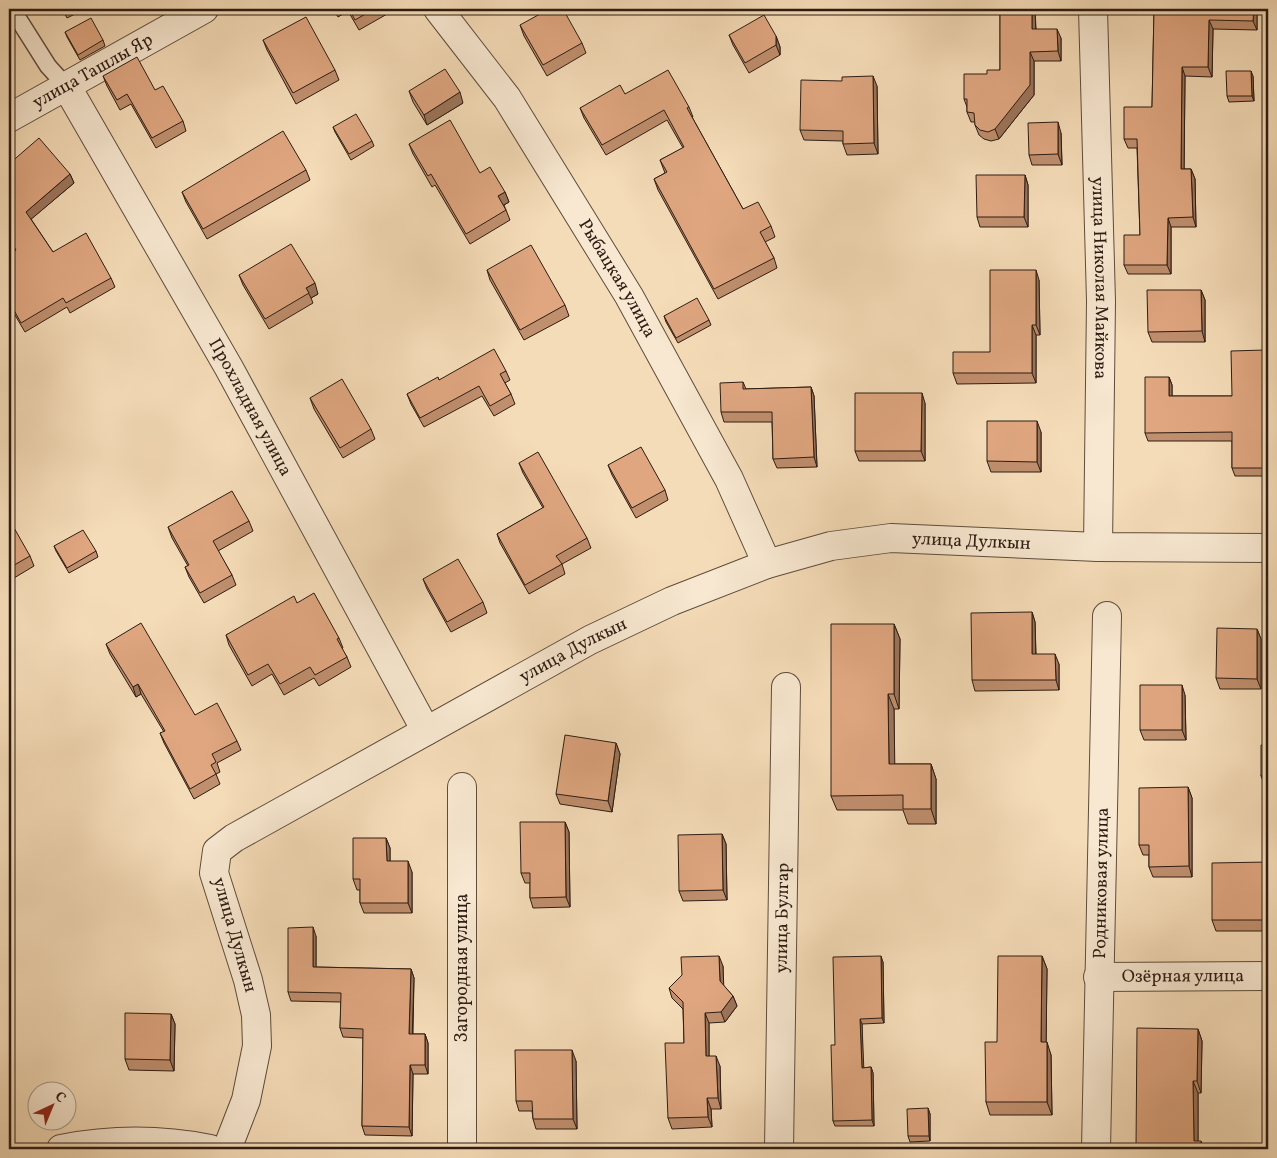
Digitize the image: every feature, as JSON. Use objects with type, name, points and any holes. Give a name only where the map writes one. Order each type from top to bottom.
[{"type":"street","name":"улица Ташлы Яр","points":[[9,118],[204,9]]},
{"type":"street","name":"Рыбацкая улица","points":[[438,9],[460,40],[507,98],[629,296],[729,479],[767,564]]},
{"type":"street","name":"улица Николая Майкова","points":[[1093,9],[1101,301],[1098,547]]},
{"type":"street","name":"Прохладная улица","points":[[67,87],[229,368],[426,731]]},
{"type":"street","name":"улица Дулкын","points":[[227,1149],[246,1100],[257,1046],[256,1023],[248,980],[214,873],[217,851],[234,838],[590,640],[672,601],[767,564],[830,546],[891,538],[1098,547],[1268,548]]},
{"type":"street","name":"Родниковая улица","points":[[1096,1149],[1098,977],[1107,616]]},
{"type":"street","name":"улица Булгар","points":[[779,1149],[786,687]]},
{"type":"street","name":"Загородная улица","points":[[462,787],[462,1149]]},
{"type":"street","name":"Озёрная улица","points":[[1098,977],[1268,976]]},
{"type":"street","points":[[62,1149],[121,1141],[174,1142],[210,1149]]},
{"type":"lane","points":[[12,9],[48,66],[67,87]]},
{"type":"building","points":[[349,9],[374,9],[355,20]]},
{"type":"building","points":[[549,9],[563,9],[582,43],[543,65],[520,25]]},
{"type":"building","points":[[1000,9],[1032,9],[1032,29],[1057,29],[1058,51],[1030,52],[1030,85],[995,129],[988,132],[980,130],[975,125],[974,113],[967,112],[967,99],[964,99],[964,74],[987,74],[987,70],[1000,70]]},
{"type":"building","points":[[1154,9],[1254,9],[1253,21],[1209,20],[1208,67],[1182,67],[1181,169],[1191,169],[1193,217],[1168,218],[1167,265],[1124,265],[1124,235],[1140,235],[1137,139],[1124,139],[1124,107],[1152,107]]},
{"type":"building","points":[[764,15],[776,36],[776,45],[745,63],[729,35]]},
{"type":"building","points":[[306,17],[335,70],[293,93],[263,40]]},
{"type":"building","points":[[91,18],[103,40],[78,55],[65,32]]},
{"type":"building","points":[[137,57],[155,90],[163,86],[183,121],[152,138],[127,94],[117,100],[103,76]]},
{"type":"building","points":[[445,69],[460,92],[424,115],[409,91]]},
{"type":"building","points":[[668,70],[743,209],[758,202],[771,226],[760,232],[774,258],[714,289],[654,179],[667,172],[660,160],[684,147],[664,110],[602,145],[580,108],[620,85],[625,94]]},
{"type":"building","points":[[1226,71],[1251,71],[1252,96],[1227,96]]},
{"type":"building","points":[[873,76],[874,143],[843,144],[843,131],[800,130],[801,80],[842,81],[842,77]]},
{"type":"building","points":[[356,114],[372,141],[349,154],[333,127]]},
{"type":"building","points":[[450,120],[480,173],[490,167],[505,192],[498,196],[506,210],[466,234],[431,174],[428,176],[409,144]]},
{"type":"building","points":[[1058,122],[1058,154],[1029,155],[1028,123]]},
{"type":"building","points":[[283,131],[306,170],[203,229],[182,192]]},
{"type":"building","points":[[39,138],[70,174],[26,212],[53,252],[86,233],[111,278],[66,303],[63,298],[21,323],[9,301],[9,254],[16,250],[9,239],[9,164]]},
{"type":"building","points":[[976,175],[1025,175],[1024,217],[977,217]]},
{"type":"building","points":[[291,244],[315,283],[306,288],[309,293],[265,319],[239,275]]},
{"type":"building","points":[[531,245],[565,305],[520,330],[487,270]]},
{"type":"building","points":[[990,270],[1036,270],[1036,325],[1032,325],[1032,373],[953,373],[953,352],[990,352]]},
{"type":"building","points":[[1147,290],[1201,290],[1202,331],[1148,332]]},
{"type":"building","points":[[697,298],[709,320],[676,338],[664,316]]},
{"type":"building","points":[[494,349],[506,371],[500,374],[511,394],[490,406],[479,386],[420,418],[407,394],[438,377],[439,380]]},
{"type":"building","points":[[1265,350],[1265,377],[1268,377],[1268,439],[1265,439],[1265,468],[1232,468],[1232,432],[1145,433],[1145,377],[1169,377],[1169,396],[1232,396],[1231,351]]},
{"type":"building","points":[[342,379],[371,429],[340,448],[310,398]]},
{"type":"building","points":[[743,382],[743,389],[811,387],[814,457],[773,459],[772,412],[721,412],[720,383]]},
{"type":"building","points":[[855,393],[922,393],[921,451],[855,451]]},
{"type":"building","points":[[987,421],[1037,421],[1037,462],[987,461]]},
{"type":"building","points":[[641,447],[665,490],[632,508],[608,465]]},
{"type":"building","points":[[538,452],[587,538],[556,556],[562,564],[525,585],[497,534],[544,507],[519,463]]},
{"type":"building","points":[[232,491],[249,521],[213,541],[232,575],[200,593],[185,567],[189,565],[168,527]]},
{"type":"building","points":[[13,526],[30,556],[9,568],[9,528]]},
{"type":"building","points":[[83,530],[96,551],[67,568],[54,546]]},
{"type":"building","points":[[458,559],[483,602],[447,622],[423,579]]},
{"type":"building","points":[[314,593],[339,638],[337,639],[347,657],[315,675],[310,667],[280,684],[268,664],[248,675],[226,635],[294,596],[297,603]]},
{"type":"building","points":[[1032,612],[1032,654],[1055,654],[1056,680],[972,680],[971,613]]},
{"type":"building","points":[[141,623],[195,715],[217,703],[237,741],[212,754],[216,762],[211,765],[216,774],[190,789],[160,733],[165,731],[138,684],[133,687],[106,644]]},
{"type":"building","points":[[831,624],[894,624],[894,694],[888,694],[889,764],[931,764],[931,809],[903,809],[903,795],[831,796]]},
{"type":"building","points":[[1217,628],[1257,629],[1257,679],[1216,678]]},
{"type":"building","points":[[1140,685],[1182,685],[1182,730],[1140,730]]},
{"type":"building","points":[[565,735],[616,743],[608,801],[556,794]]},
{"type":"building","points":[[1261,745],[1268,745],[1268,776],[1261,776]]},
{"type":"building","points":[[1188,787],[1189,866],[1149,867],[1149,845],[1139,845],[1139,788]]},
{"type":"building","points":[[520,822],[565,822],[566,897],[530,898],[530,873],[521,873]]},
{"type":"building","points":[[722,834],[723,890],[679,891],[678,835]]},
{"type":"building","points":[[353,838],[386,838],[387,861],[408,861],[408,903],[360,903],[360,879],[353,879]]},
{"type":"building","points":[[1268,862],[1268,920],[1212,920],[1212,863]]},
{"type":"building","points":[[313,927],[313,967],[411,969],[409,1034],[425,1034],[425,1065],[410,1065],[409,1127],[362,1126],[363,1029],[340,1028],[341,993],[288,992],[288,928]]},
{"type":"building","points":[[719,956],[720,981],[733,996],[721,1012],[705,1013],[706,1056],[716,1056],[718,1098],[707,1098],[708,1117],[668,1118],[665,1043],[684,1043],[683,1002],[669,988],[682,975],[681,957]]},
{"type":"building","points":[[881,956],[882,1018],[860,1019],[862,1068],[871,1067],[872,1120],[833,1121],[831,1045],[835,1045],[833,957]]},
{"type":"building","points":[[998,956],[1042,956],[1041,1042],[1047,1042],[1047,1102],[986,1102],[985,1042],[997,1042]]},
{"type":"building","points":[[125,1013],[171,1014],[170,1060],[125,1059]]},
{"type":"building","points":[[1137,1028],[1198,1029],[1197,1081],[1193,1081],[1194,1141],[1201,1141],[1201,1149],[1152,1149],[1152,1147],[1136,1147]]},
{"type":"building","points":[[515,1050],[572,1050],[573,1119],[533,1119],[532,1101],[516,1101]]},
{"type":"building","points":[[928,1108],[929,1136],[908,1136],[907,1109]]}]
